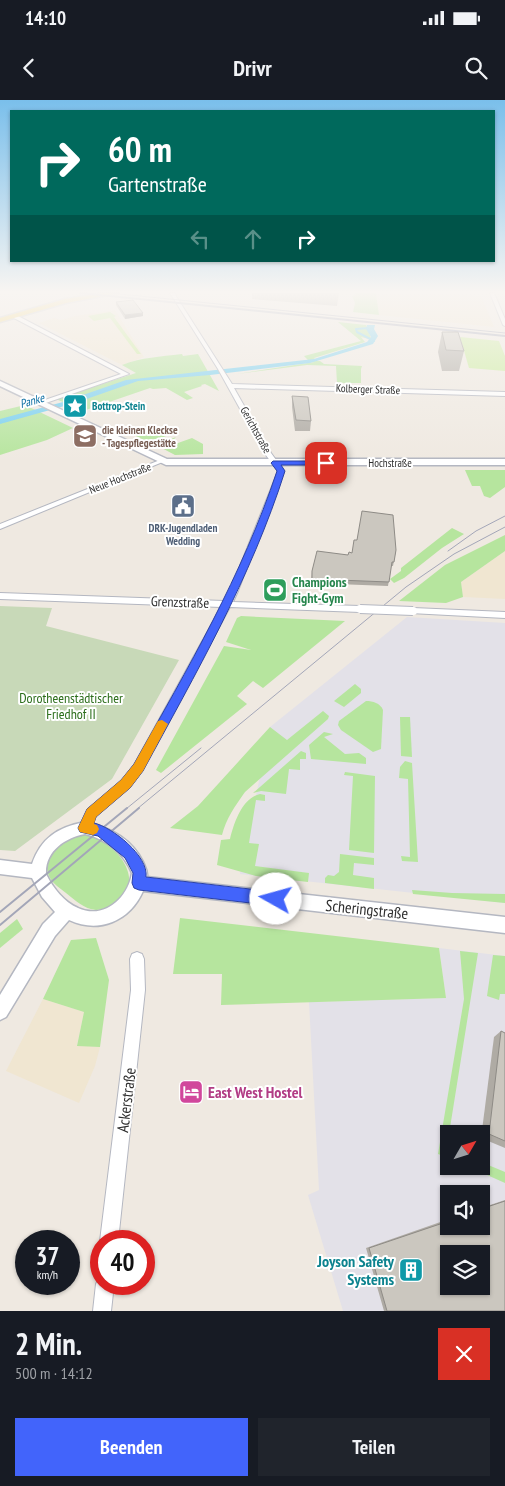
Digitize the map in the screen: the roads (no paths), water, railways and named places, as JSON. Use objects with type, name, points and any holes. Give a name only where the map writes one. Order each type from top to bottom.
[{"type":"street","points":[[43,404],[126,374],[79,350]]},
{"type":"street","name":"Gerichtstraße","points":[[209,350],[281,471],[228,604]]},
{"type":"street","points":[[0,383],[162,460]]},
{"type":"street","name":"Kolberger Straße","points":[[231,386],[505,394]]},
{"type":"street","name":"Neue Hochstraße","points":[[0,527],[162,460],[166,462],[275,463]]},
{"type":"street","name":"Hochstraße","points":[[275,463],[505,462]]},
{"type":"street","name":"Grenzstraße","points":[[0,596],[505,615]]},
{"type":"street","points":[[85,828],[92,813],[126,784],[138,768],[228,604]]},
{"type":"street","points":[[85,828],[102,831],[130,854],[140,873],[139,883],[134,895],[127,904],[98,920],[80,919],[66,912],[44,887],[38,872],[42,857],[49,844],[66,832],[85,828]]},
{"type":"street","points":[[0,868],[38,872]]},
{"type":"street","name":"Scheringstraße","points":[[139,883],[505,925]]},
{"type":"street","points":[[0,1011],[48,930],[66,912]]},
{"type":"street","name":"Ackerstraße","points":[[110,1230],[138,990],[137,959]]},
{"type":"street","points":[[102,1311],[104,1295]]},
{"type":"water","points":[[344,350],[355,350],[310,363],[210,375],[138,381],[75,403],[0,424],[0,419],[63,402],[126,380],[314,359]]},
{"type":"tram line","points":[[448,551],[476,531],[505,516]]},
{"type":"tram line","points":[[137,809],[406,587],[454,554],[505,527]]},
{"type":"tram line","points":[[126,809],[201,748]]},
{"type":"tram line","points":[[0,912],[127,808]]},
{"type":"tram line","points":[[0,925],[139,808]]},
{"type":"place","name":"Bottrop-Stein","points":[[75,406]]},
{"type":"place","name":"die kleinen Kleckse - Tagespflegestätte","points":[[85,436]]},
{"type":"place","name":"DRK-Jugendladen Wedding","points":[[183,506]]},
{"type":"place","name":"Champions Fight-Gym","points":[[275,590]]},
{"type":"place","name":"East West Hostel","points":[[191,1092]]},
{"type":"place","name":"Joyson Safety Systems","points":[[411,1270]]},
{"type":"water label","name":"Panke","points":[[32,401]]},
{"type":"park label","name":"Dorotheenstädtischer Friedhof II","points":[[71,706]]}]
